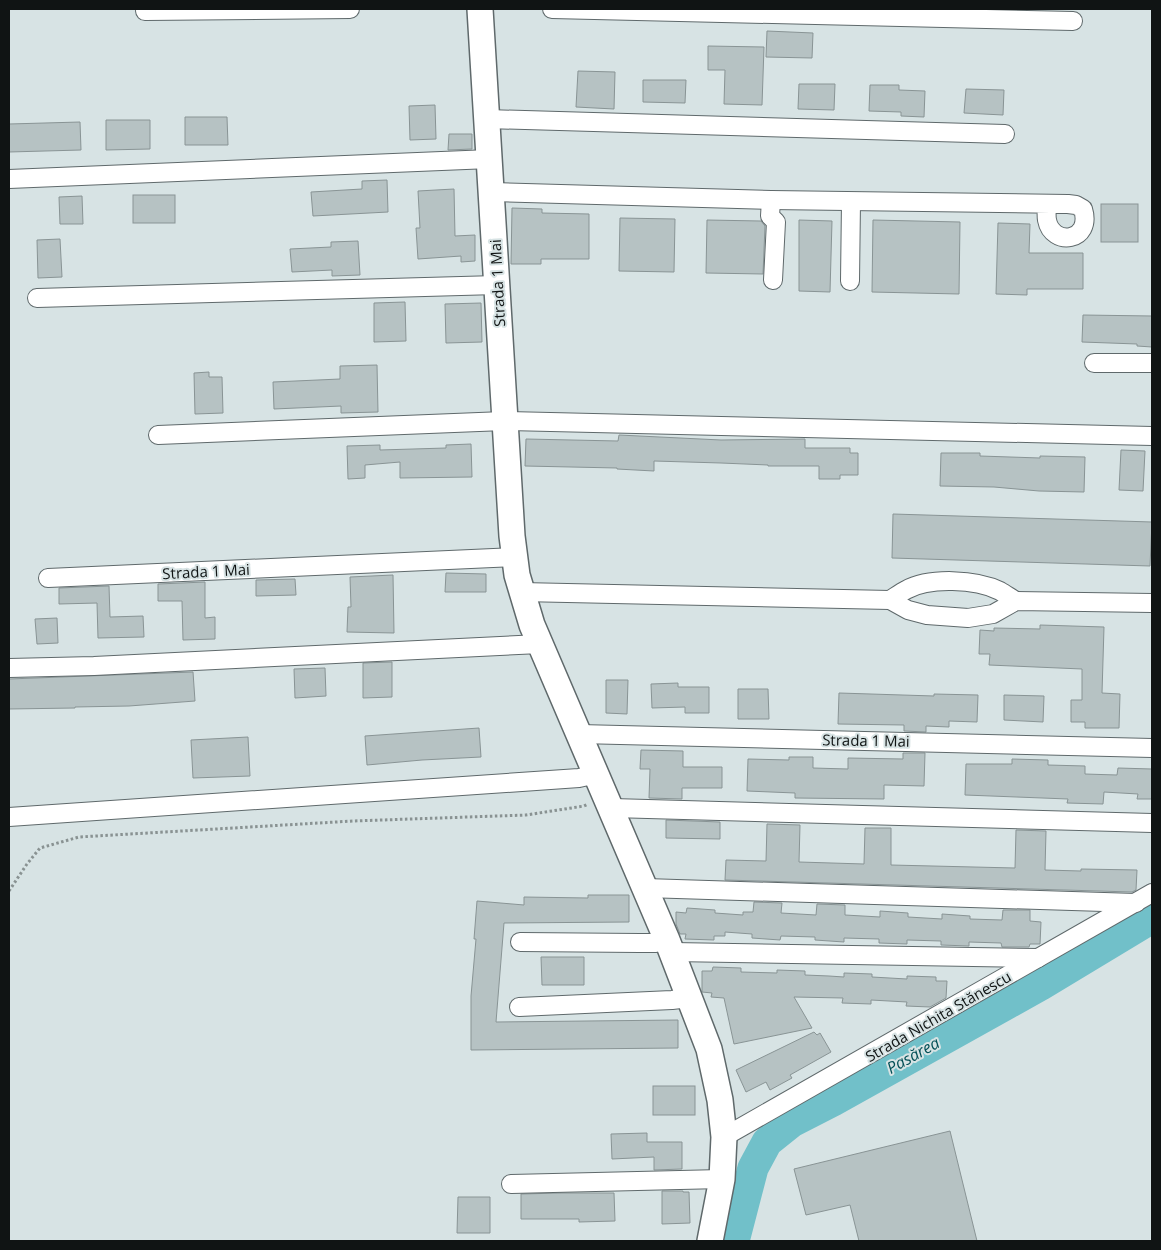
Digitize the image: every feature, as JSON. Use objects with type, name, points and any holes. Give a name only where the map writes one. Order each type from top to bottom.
[{"type":"street","points":[[144,11],[350,9]]},
{"type":"street","name":"Strada 1 Mai","points":[[480,9],[504,421],[514,557],[521,592],[540,644],[605,792],[669,946],[709,1049],[715,1073],[724,1137],[722,1179],[710,1241]]},
{"type":"street","points":[[552,9],[1073,21]]},
{"type":"street","points":[[487,119],[1005,134]]},
{"type":"street","points":[[9,179],[490,159]]},
{"type":"street","points":[[492,192],[851,202],[1047,204]]},
{"type":"street","points":[[771,200],[770,216],[776,222],[773,280]]},
{"type":"street","points":[[850,281],[851,202]]},
{"type":"street","points":[[37,298],[497,285]]},
{"type":"street","points":[[1094,363],[1152,363]]},
{"type":"street","points":[[158,435],[504,421],[1152,436]]},
{"type":"street","name":"Strada 1 Mai","points":[[48,578],[514,557]]},
{"type":"street","points":[[890,600],[907,589],[922,584],[942,581],[980,584],[999,590],[1016,601]]},
{"type":"street","points":[[521,592],[890,600],[908,610],[927,615],[968,618],[992,614],[1016,601],[1152,603]]},
{"type":"street","points":[[9,668],[94,666],[540,644]]},
{"type":"street","name":"Strada 1 Mai","points":[[579,734],[1152,748]]},
{"type":"street","points":[[9,817],[570,779],[605,792],[1152,823]]},
{"type":"street","points":[[645,888],[1136,903]]},
{"type":"street","name":"Strada Nichita Stănescu","points":[[724,1137],[1152,893]]},
{"type":"street","points":[[520,942],[655,943],[669,946],[1039,958]]},
{"type":"street","points":[[519,1007],[689,998]]},
{"type":"street","points":[[511,1184],[722,1179]]},
{"type":"path","points":[[9,891],[40,848],[79,837],[353,821],[526,815],[584,806],[605,792]]},
{"type":"building","points":[[767,31],[813,33],[812,58],[766,57]]},
{"type":"building","points":[[708,46],[764,47],[762,105],[724,104],[725,70],[708,70]]},
{"type":"building","points":[[578,71],[615,72],[614,109],[576,107]]},
{"type":"building","points":[[643,80],[686,80],[685,103],[643,102]]},
{"type":"building","points":[[799,84],[835,84],[834,110],[798,109]]},
{"type":"building","points":[[870,85],[899,85],[899,90],[925,91],[924,117],[901,116],[901,112],[869,111]]},
{"type":"building","points":[[966,89],[1004,90],[1003,115],[964,113]]},
{"type":"building","points":[[435,105],[436,139],[410,140],[409,106]]},
{"type":"building","points":[[185,117],[227,117],[228,145],[185,145]]},
{"type":"building","points":[[106,120],[150,120],[150,149],[106,150]]},
{"type":"building","points":[[80,122],[81,150],[9,152],[9,124]]},
{"type":"building","points":[[449,134],[472,134],[472,149],[448,150]]},
{"type":"building","points":[[387,180],[388,212],[313,216],[311,192],[362,189],[362,181]]},
{"type":"building","points":[[454,189],[455,236],[475,235],[475,261],[461,262],[461,256],[418,259],[416,228],[420,228],[418,191]]},
{"type":"building","points":[[133,195],[175,195],[175,223],[133,223]]},
{"type":"building","points":[[82,196],[83,224],[60,224],[59,197]]},
{"type":"building","points":[[1101,204],[1138,204],[1138,242],[1101,242]]},
{"type":"building","points":[[512,208],[542,209],[542,213],[589,214],[589,259],[541,259],[541,264],[511,264]]},
{"type":"building","points":[[620,218],[675,219],[674,272],[619,271]]},
{"type":"building","points":[[707,220],[761,221],[765,226],[763,274],[706,273]]},
{"type":"building","points":[[799,220],[832,221],[830,292],[799,291]]},
{"type":"building","points":[[873,220],[960,222],[959,294],[872,292]]},
{"type":"building","points":[[998,223],[1030,224],[1029,253],[1083,253],[1083,289],[1027,289],[1027,295],[996,294]]},
{"type":"building","points":[[60,239],[62,277],[38,278],[37,240]]},
{"type":"building","points":[[358,241],[360,275],[332,276],[332,270],[292,272],[290,249],[331,247],[331,242]]},
{"type":"building","points":[[405,302],[406,341],[374,342],[374,303]]},
{"type":"building","points":[[481,303],[482,342],[446,343],[445,304]]},
{"type":"building","points":[[1083,315],[1152,316],[1152,347],[1137,346],[1137,344],[1082,342]]},
{"type":"building","points":[[377,365],[378,412],[341,413],[341,406],[274,409],[273,382],[340,379],[340,366]]},
{"type":"building","points":[[209,372],[209,377],[222,377],[223,413],[195,414],[194,373]]},
{"type":"building","points":[[619,435],[721,440],[805,439],[805,448],[850,448],[850,453],[858,453],[858,475],[840,475],[840,479],[819,479],[819,466],[768,466],[654,461],[654,471],[617,468],[525,466],[526,439],[618,441]]},
{"type":"building","points":[[471,444],[472,477],[400,478],[400,462],[365,465],[365,478],[348,479],[347,446],[380,445],[380,450],[446,448],[446,445]]},
{"type":"building","points":[[1121,450],[1145,451],[1143,491],[1119,490]]},
{"type":"building","points":[[941,453],[980,453],[980,456],[1040,458],[1040,456],[1085,457],[1084,492],[940,486]]},
{"type":"building","points":[[893,514],[1152,522],[1150,566],[892,558]]},
{"type":"building","points":[[446,573],[486,574],[486,592],[445,592]]},
{"type":"building","points":[[393,575],[394,633],[347,632],[348,607],[351,607],[350,577]]},
{"type":"building","points":[[295,579],[296,595],[256,596],[256,580]]},
{"type":"building","points":[[205,582],[205,618],[215,617],[215,639],[183,640],[182,601],[158,601],[158,584]]},
{"type":"building","points":[[109,586],[110,617],[143,616],[144,637],[98,638],[97,603],[59,604],[59,588]]},
{"type":"building","points":[[57,618],[58,643],[37,644],[35,619]]},
{"type":"building","points":[[1040,625],[1104,627],[1102,693],[1120,694],[1119,728],[1085,728],[1085,722],[1071,722],[1071,700],[1082,700],[1082,669],[989,665],[990,654],[979,654],[980,630],[994,631],[994,628],[1040,629]]},
{"type":"building","points":[[392,662],[392,697],[363,698],[363,663]]},
{"type":"building","points":[[325,668],[326,696],[295,698],[294,669]]},
{"type":"building","points":[[193,672],[195,701],[129,706],[9,709],[9,679]]},
{"type":"building","points":[[606,680],[628,680],[627,714],[606,713]]},
{"type":"building","points":[[678,683],[678,687],[709,687],[709,713],[685,713],[685,707],[652,708],[651,684]]},
{"type":"building","points":[[738,689],[768,689],[769,719],[738,719]]},
{"type":"building","points":[[839,693],[934,696],[934,694],[978,695],[977,722],[949,721],[949,727],[926,726],[926,732],[904,731],[904,725],[838,724]]},
{"type":"building","points":[[1004,695],[1044,696],[1043,722],[1004,720]]},
{"type":"building","points":[[479,728],[481,757],[367,765],[365,736]]},
{"type":"building","points":[[248,737],[250,776],[193,778],[191,740]]},
{"type":"building","points":[[641,750],[683,751],[683,767],[722,767],[722,788],[682,788],[682,799],[649,798],[650,769],[640,769]]},
{"type":"building","points":[[903,753],[925,753],[924,786],[884,785],[884,799],[795,798],[795,793],[747,791],[748,759],[789,760],[789,757],[813,757],[813,768],[848,769],[848,758],[903,759]]},
{"type":"building","points":[[1012,759],[1048,760],[1048,765],[1085,766],[1085,774],[1117,775],[1118,768],[1152,769],[1152,799],[1137,799],[1138,794],[1104,792],[1103,804],[1067,803],[1068,799],[965,795],[966,764],[1012,764]]},
{"type":"building","points":[[666,820],[720,822],[720,839],[666,838]]},
{"type":"building","points":[[767,824],[800,825],[799,862],[864,864],[865,828],[891,828],[891,865],[1015,868],[1016,830],[1046,831],[1045,870],[1137,870],[1136,890],[1132,892],[725,880],[726,860],[766,861]]},
{"type":"building","points":[[588,895],[629,895],[629,922],[504,923],[496,1022],[678,1020],[678,1048],[471,1050],[471,996],[477,901],[524,905],[524,897],[588,898]]},
{"type":"building","points":[[754,902],[782,903],[781,913],[816,915],[817,904],[845,905],[845,915],[880,917],[880,911],[908,913],[908,917],[942,919],[942,914],[970,916],[970,919],[1002,920],[1003,910],[1030,910],[1030,921],[1041,922],[1040,944],[1030,944],[1029,947],[1002,947],[1001,943],[969,942],[969,946],[941,945],[941,941],[907,940],[907,944],[879,943],[879,939],[844,938],[844,942],[815,940],[815,937],[781,936],[780,940],[752,938],[752,934],[725,932],[725,936],[714,936],[714,940],[685,939],[686,934],[680,934],[676,924],[676,912],[686,913],[687,908],[743,915],[743,912],[753,912]]},
{"type":"building","points":[[541,957],[584,957],[584,985],[542,985]]},
{"type":"building","points":[[713,967],[741,968],[741,972],[777,973],[777,970],[805,971],[805,975],[844,977],[844,973],[872,974],[872,977],[907,979],[907,976],[936,977],[936,981],[947,981],[946,998],[930,1007],[906,1006],[907,1002],[871,1000],[871,1004],[842,1003],[843,998],[794,997],[812,1028],[734,1044],[724,998],[711,997],[712,993],[702,992],[702,971],[712,971]]},
{"type":"building","points":[[814,1032],[817,1035],[820,1033],[831,1052],[790,1075],[792,1078],[770,1090],[766,1082],[746,1092],[736,1070]]},
{"type":"building","points":[[653,1086],[695,1086],[695,1115],[653,1115]]},
{"type":"building","points":[[950,1131],[977,1241],[859,1241],[850,1205],[806,1215],[794,1169]]},
{"type":"building","points":[[647,1133],[647,1142],[682,1142],[682,1169],[654,1170],[654,1157],[612,1159],[611,1134]]},
{"type":"building","points":[[662,1191],[689,1192],[690,1223],[662,1224]]},
{"type":"building","points":[[614,1193],[615,1221],[579,1222],[579,1219],[521,1219],[521,1194]]},
{"type":"building","points":[[458,1197],[490,1197],[490,1233],[457,1233]]},
{"type":"waterway","name":"Pasărea","points":[[734,1241],[753,1168],[767,1142],[792,1122],[1041,985],[1152,918]]}]
